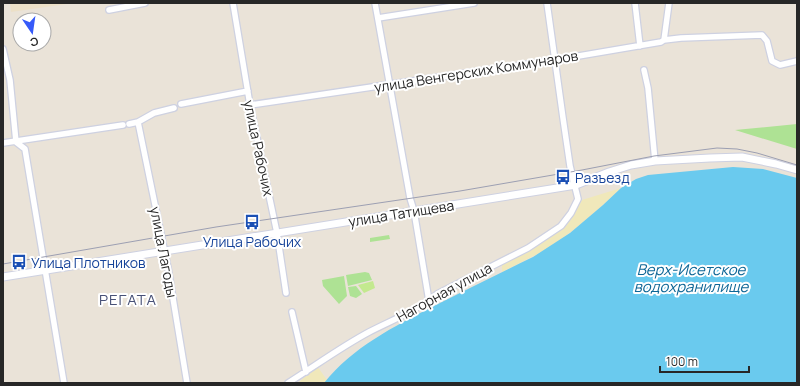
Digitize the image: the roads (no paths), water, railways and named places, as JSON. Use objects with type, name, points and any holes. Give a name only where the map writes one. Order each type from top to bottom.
[{"type":"street","points":[[109,10],[145,3]]},
{"type":"street","name":"улица Рабочих","points":[[233,3],[250,105],[277,232],[286,293]]},
{"type":"street","points":[[375,3],[410,198],[414,211],[429,301]]},
{"type":"street","points":[[378,18],[474,3]]},
{"type":"street","name":"Нагорная улица","points":[[288,383],[322,360],[369,332],[407,314],[429,301],[437,294],[528,248],[561,226],[571,213],[578,199],[576,185],[570,166],[547,3]]},
{"type":"street","points":[[635,3],[640,46]]},
{"type":"street","points":[[669,3],[664,40],[762,35],[767,41],[772,61],[780,65],[797,61]]},
{"type":"street","name":"улица Венгерских Коммунаров","points":[[250,105],[555,60],[640,46],[661,42],[664,40]]},
{"type":"street","points":[[3,49],[10,80],[16,142],[25,149],[64,383]]},
{"type":"street","points":[[644,70],[648,88],[655,161]]},
{"type":"street","points":[[181,104],[248,91]]},
{"type":"street","points":[[3,143],[138,122],[154,113],[174,108]]},
{"type":"street","name":"улица Лагоды","points":[[138,122],[164,251],[187,383]]},
{"type":"street","name":"улица Татищева","points":[[3,277],[576,185],[608,172],[631,165],[655,161],[742,157],[797,170]]},
{"type":"street","points":[[292,312],[306,372]]},
{"type":"water","name":"Верх-Исетское водохранилище","points":[[733,167],[763,169],[797,178],[797,383],[324,383],[335,370],[374,339],[471,287],[533,257],[570,233],[621,188],[636,179],[648,175]]},
{"type":"tram line","points":[[3,264],[216,227],[460,191],[654,156],[717,148],[737,149],[757,153],[797,165]]},
{"type":"place","name":"Разъезд","points":[[563,177]]},
{"type":"place","name":"Улица Рабочих","points":[[252,222]]},
{"type":"place","name":"Улица Плотников","points":[[19,262]]},
{"type":"district","name":"РЕГАТА","points":[[128,299]]}]
